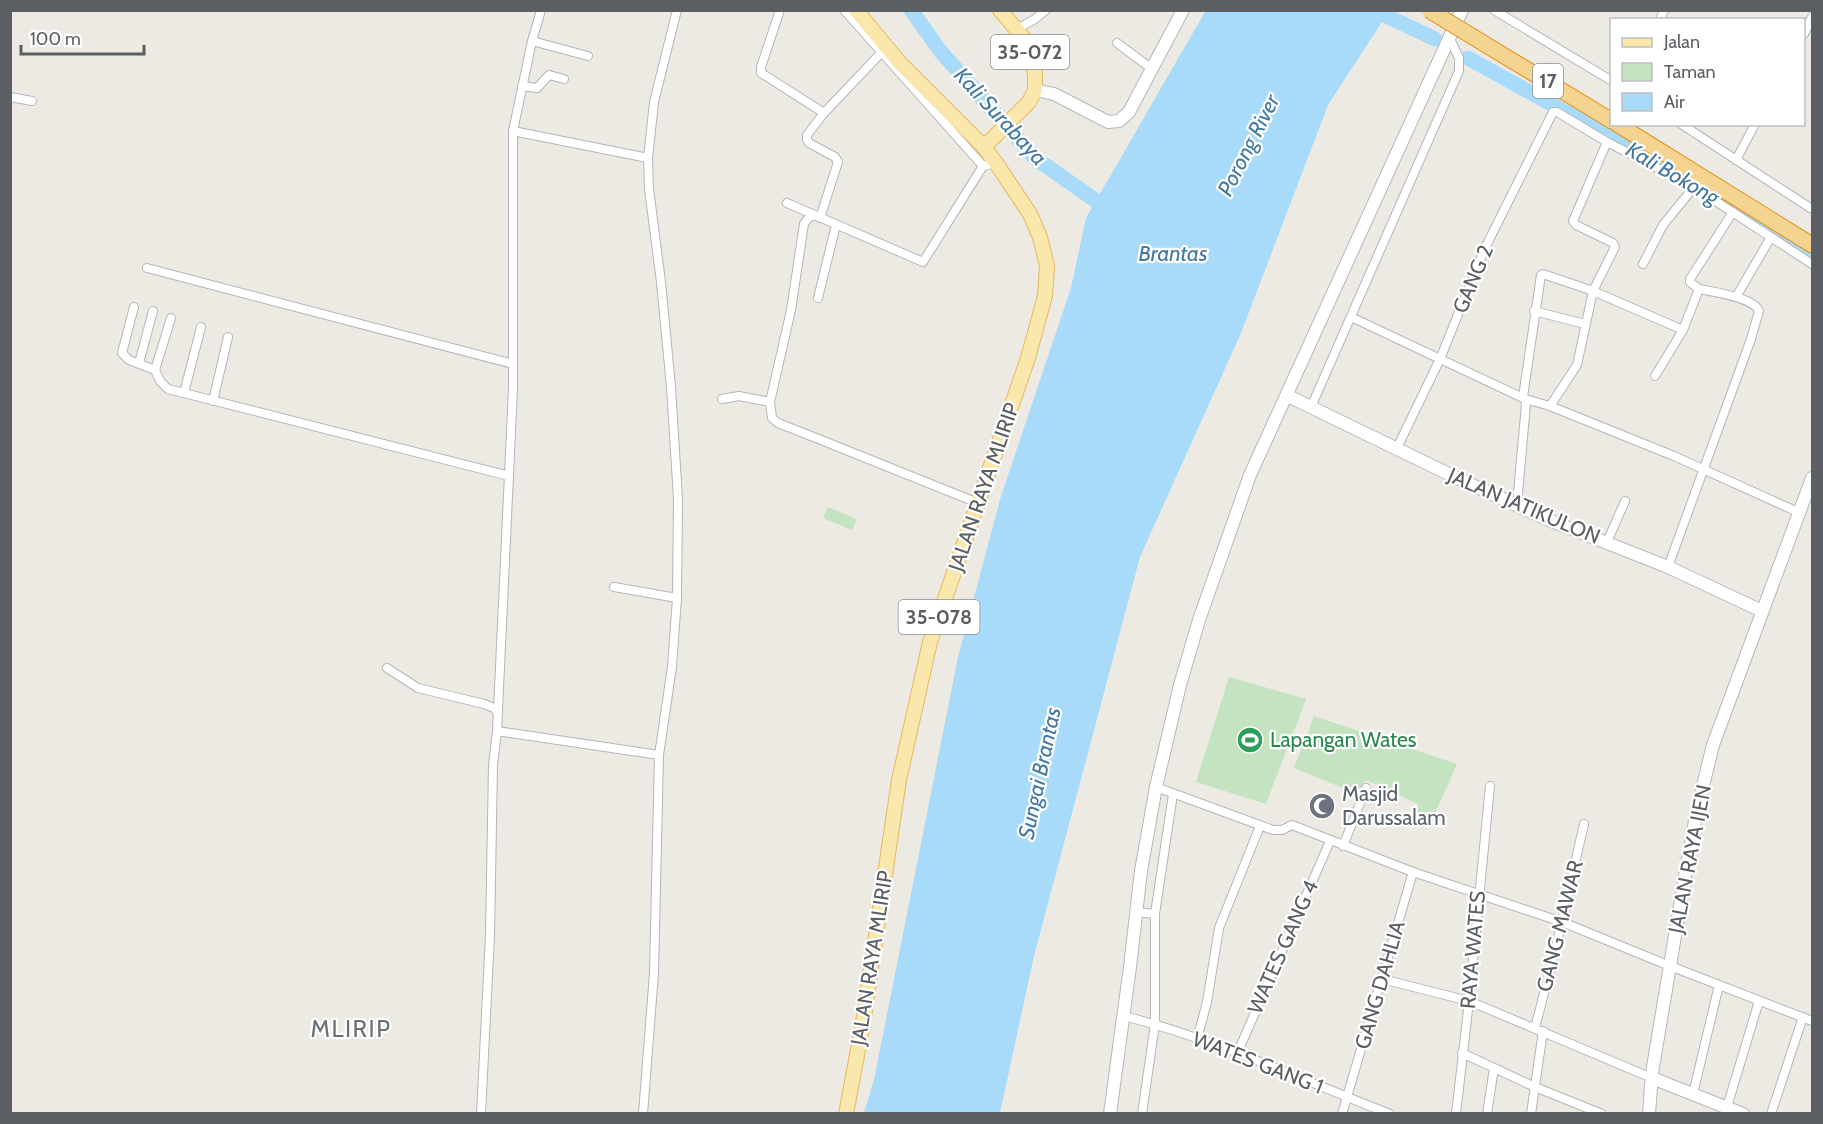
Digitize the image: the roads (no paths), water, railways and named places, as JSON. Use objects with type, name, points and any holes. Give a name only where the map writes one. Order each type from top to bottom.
[{"type":"highway","name":"17","points":[[1429,10],[1485,39],[1610,110]]},
{"type":"highway","name":"17","points":[[1447,10],[1485,39],[1610,120]]},
{"type":"highway","points":[[1620,126],[1812,245]]},
{"type":"highway","points":[[1636,126],[1812,235]]},
{"type":"main road","name":"JALAN RAYA MLIRIP","points":[[846,1113],[863,1023],[899,780],[930,642],[1028,358],[1047,286],[1045,256],[1030,214],[990,164],[984,147],[900,63],[856,10]]},
{"type":"main road","name":"35-072","points":[[1000,10],[1027,42],[1035,74],[1032,96]]},
{"type":"main road","points":[[984,147],[1032,96],[1054,94],[1108,122],[1119,121],[1129,112],[1183,10]]},
{"type":"main road","points":[[1110,1113],[1141,871],[1156,787],[1180,685],[1199,620],[1250,475],[1288,396],[1462,10]]},
{"type":"main road","name":"JALAN JATIKULON","points":[[1288,396],[1549,520],[1668,567],[1762,611]]},
{"type":"main road","name":"JALAN RAYA IJEN","points":[[1649,1113],[1652,1078],[1697,810],[1713,745],[1812,478]]},
{"type":"main road","points":[[1652,1078],[1743,1113]]},
{"type":"street","points":[[481,1113],[490,935],[493,765],[498,713],[513,364],[513,131],[541,10]]},
{"type":"street","points":[[643,1113],[654,973],[658,755],[672,667],[678,598],[678,500],[671,387],[649,189],[648,158],[654,102],[677,10]]},
{"type":"street","points":[[780,10],[761,73],[824,113]]},
{"type":"street","points":[[787,203],[923,262],[990,164],[881,53],[844,10]]},
{"type":"street","points":[[1017,29],[1046,10]]},
{"type":"street","points":[[1494,10],[1610,80]]},
{"type":"street","points":[[1311,407],[1459,71],[1459,58],[1450,39]]},
{"type":"street","points":[[532,41],[588,56]]},
{"type":"street","points":[[1117,43],[1152,69]]},
{"type":"street","points":[[816,217],[838,165],[835,157],[807,140],[807,135],[824,113],[881,53]]},
{"type":"street","points":[[522,86],[537,88],[549,75],[564,79]]},
{"type":"street","points":[[10,97],[32,101]]},
{"type":"street","name":"GANG 2","points":[[1397,448],[1440,359],[1485,248],[1553,112],[1557,112],[1607,142]]},
{"type":"street","points":[[1684,126],[1812,209]]},
{"type":"street","points":[[1736,160],[1754,126]]},
{"type":"street","points":[[513,131],[648,158]]},
{"type":"street","points":[[1550,406],[1577,365],[1593,291],[1615,246],[1576,225],[1573,219],[1607,142],[1694,188],[1812,264]]},
{"type":"street","points":[[1643,264],[1663,225],[1694,188]]},
{"type":"street","points":[[1668,567],[1751,339],[1759,310],[1755,304],[1736,297],[1699,289],[1690,282],[1733,212]]},
{"type":"street","points":[[816,217],[809,217],[804,224],[791,310],[770,402],[770,415],[778,423],[978,503]]},
{"type":"street","points":[[818,298],[836,225]]},
{"type":"street","points":[[1736,297],[1771,237]]},
{"type":"street","points":[[147,268],[513,364]]},
{"type":"street","points":[[1517,504],[1526,404],[1524,398],[1534,311],[1542,275],[1593,291],[1683,330]]},
{"type":"street","points":[[1655,376],[1683,330],[1699,289]]},
{"type":"street","points":[[134,307],[122,353],[129,360],[155,370],[163,386],[168,389],[509,476]]},
{"type":"street","points":[[139,363],[153,310]]},
{"type":"street","points":[[1534,311],[1585,324]]},
{"type":"street","points":[[1351,317],[1524,398],[1550,406],[1704,470],[1800,513]]},
{"type":"street","points":[[155,370],[171,318]]},
{"type":"street","points":[[184,393],[201,327]]},
{"type":"street","points":[[213,401],[228,337]]},
{"type":"street","points":[[722,399],[739,396],[770,402]]},
{"type":"street","points":[[1607,542],[1625,501]]},
{"type":"street","points":[[614,587],[678,598]]},
{"type":"street","points":[[387,668],[418,688],[484,704],[494,708],[498,713]]},
{"type":"street","points":[[497,731],[658,755]]},
{"type":"street","name":"RAYA WATES","points":[[1456,1113],[1490,786]]},
{"type":"street","points":[[1156,787],[1273,830],[1282,830],[1292,825],[1413,872],[1562,922],[1812,1021]]},
{"type":"street","points":[[1343,846],[1365,788]]},
{"type":"street","points":[[1142,1113],[1155,1024],[1155,914],[1173,794]]},
{"type":"street","name":"GANG MAWAR","points":[[1531,1113],[1539,1030],[1584,824]]},
{"type":"street","points":[[1197,1040],[1220,928],[1260,826]]},
{"type":"street","name":"WATES GANG 4","points":[[1237,1054],[1330,841]]},
{"type":"street","name":"GANG DAHLIA","points":[[1342,1113],[1413,872]]},
{"type":"street","points":[[1136,912],[1155,914]]},
{"type":"street","points":[[1382,979],[1469,1001],[1652,1078]]},
{"type":"street","points":[[1693,1094],[1719,985]]},
{"type":"street","points":[[1727,1107],[1759,1001]]},
{"type":"street","name":"WATES GANG 1","points":[[1124,1016],[1155,1024],[1390,1113]]},
{"type":"street","points":[[1771,1113],[1803,1017]]},
{"type":"street","points":[[1462,1053],[1596,1112]]},
{"type":"street","points":[[1487,1113],[1494,1068]]},
{"type":"water","name":"Brantas","points":[[1206,10],[1389,11],[1328,105],[1241,333],[1140,557],[1034,956],[1000,1113],[864,1113],[874,1080],[958,657],[1001,496],[1071,288],[1086,218]]},
{"type":"waterway","name":"Kali Surabaya","points":[[911,10],[941,52],[1035,158],[1112,212]]},
{"type":"waterway","name":"Kali Bokong","points":[[1374,10],[1435,39]]},
{"type":"waterway","name":"Kali Bokong","points":[[1468,58],[1685,178]]},
{"type":"waterway","name":"Kali Bokong","points":[[1726,203],[1812,257]]},
{"type":"place","name":"Lapangan Wates","points":[[1250,740]]},
{"type":"place","name":"Masjid Darussalam","points":[[1322,806]]},
{"type":"district","name":"MLIRIP","points":[[351,1029]]},
{"type":"water label","name":"Porong River","points":[[1248,145]]},
{"type":"water label","name":"Sungai Brantas","points":[[1039,773]]}]
